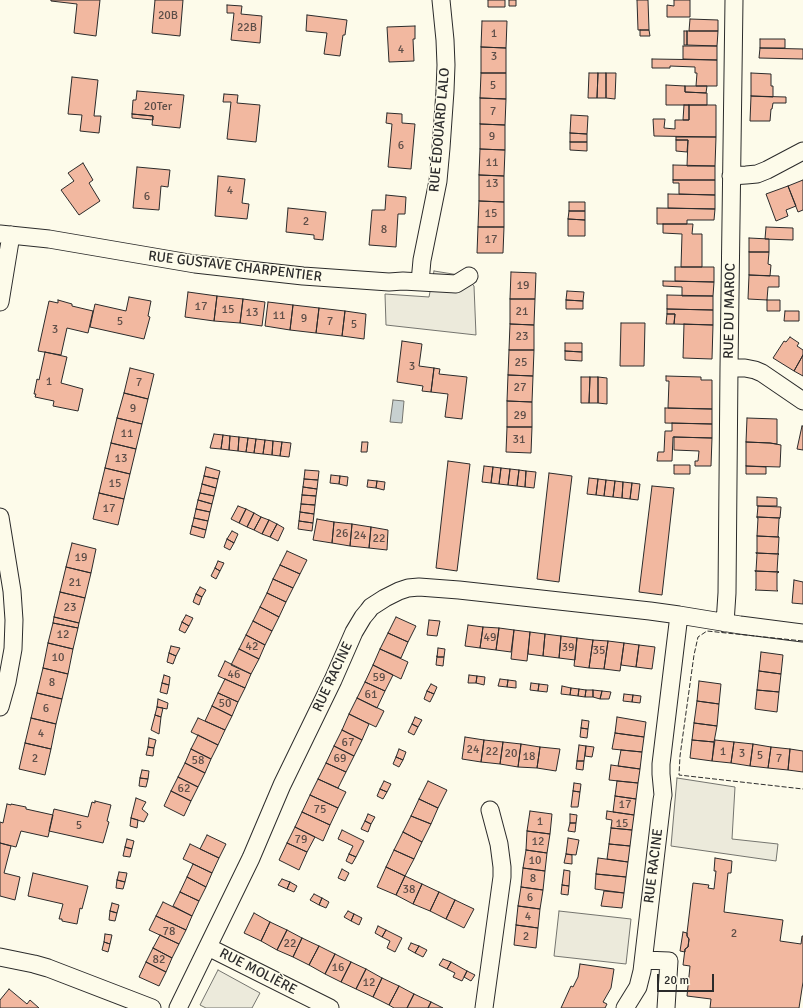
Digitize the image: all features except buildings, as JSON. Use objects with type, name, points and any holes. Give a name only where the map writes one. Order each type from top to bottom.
[{"type":"street","name":"RUE ÉDOUARD LALO","points":[[420,282],[422,260],[438,181],[442,148],[446,66],[441,0]]},
{"type":"street","name":"RUE DU MAROC","points":[[725,623],[727,593],[734,0]]},
{"type":"street","points":[[731,176],[757,174],[803,151]]},
{"type":"street","name":"RUE GUSTAVE CHARPENTIER","points":[[6,234],[214,267],[321,277],[389,282],[456,284],[469,276]]},
{"type":"street","points":[[0,302],[6,234]]},
{"type":"street","points":[[729,368],[745,368],[762,373],[803,401]]},
{"type":"street","points":[[0,517],[14,607],[13,649],[7,682],[0,707]]},
{"type":"street","name":"RUE RACINE","points":[[178,1008],[251,858],[282,785],[333,680],[354,632],[363,617],[372,607],[385,598],[408,588],[419,587],[459,590],[650,611],[725,623],[803,633]]},
{"type":"street","name":"RUE RACINE","points":[[625,1008],[640,983],[644,960],[662,800],[661,770],[679,615]]},
{"type":"street","points":[[484,1008],[502,877],[499,844],[490,810]]},
{"type":"street","name":"RUE MOLIÈRE","points":[[208,947],[330,1008]]},
{"type":"street","points":[[0,957],[48,968],[152,1008]]},
{"type":"street","points":[[644,960],[669,961],[666,1008]]},
{"type":"shaded area","points":[[434,271],[465,276],[474,286],[476,335],[386,325],[385,294],[429,297]]},
{"type":"shaded area","points":[[393,400],[404,401],[402,423],[390,422]]},
{"type":"shaded area","points":[[677,778],[735,787],[732,839],[778,844],[776,861],[671,846]]},
{"type":"shaded area","points":[[559,911],[631,919],[626,964],[554,956]]},
{"type":"shaded area","points":[[218,970],[260,993],[252,1008],[206,1008],[200,1005]]},
{"type":"fence","points":[[803,641],[707,631],[698,637],[694,655],[680,756],[679,775],[803,789]]}]
